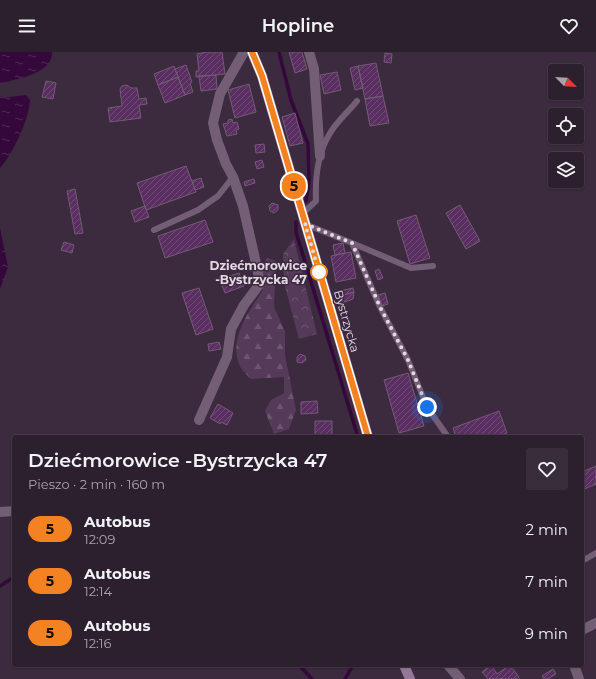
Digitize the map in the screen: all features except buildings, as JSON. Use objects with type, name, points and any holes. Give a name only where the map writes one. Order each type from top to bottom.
[{"type":"street","points":[[199,420],[227,357],[231,329],[244,304],[259,285],[253,247],[234,177],[226,164],[212,123],[220,94],[244,52]]},
{"type":"street","name":"Bystrzycka","points":[[252,52],[262,76],[367,435]]},
{"type":"street","points":[[309,52],[314,69],[320,156]]},
{"type":"street","points":[[0,512],[12,511]]},
{"type":"street","points":[[584,629],[596,623]]},
{"type":"street","points":[[405,667],[410,679]]},
{"type":"street","points":[[450,667],[460,679]]},
{"type":"street","points":[[575,667],[579,679]]},
{"type":"lane","points":[[357,102],[329,134],[320,156],[315,180],[316,201],[304,219],[352,243],[411,268],[433,266]]},
{"type":"lane","points":[[154,230],[198,210],[218,196],[234,177]]},
{"type":"lane","points":[[352,243],[380,307],[408,360],[427,407],[447,435]]},
{"type":"lane","points":[[584,560],[596,553]]},
{"type":"green space","points":[[294,239],[317,334],[299,339],[284,283],[283,254]]},
{"type":"green space","points":[[267,258],[276,261],[274,307],[285,331],[285,355],[296,410],[289,429],[274,434],[265,411],[271,400],[284,393],[284,377],[251,379],[240,366],[237,354],[237,344],[242,325],[263,290],[261,267]]},
{"type":"water","points":[[0,52],[52,52],[51,59],[41,70],[15,80],[0,83]]},
{"type":"water","points":[[26,95],[30,100],[24,126],[10,155],[0,168],[0,98]]},
{"type":"water","points":[[0,228],[8,267],[0,289]]},
{"type":"waterway","points":[[279,52],[291,100],[308,144],[309,182],[306,201]]},
{"type":"waterway","points":[[296,222],[296,232],[357,434]]},
{"type":"waterway","points":[[0,586],[12,578]]},
{"type":"waterway","points":[[301,667],[312,679]]},
{"type":"waterway","points":[[345,679],[352,667]]},
{"type":"bus line","name":"5","points":[[252,52],[262,76],[319,270],[341,352],[367,435]]},
{"type":"place","name":"Dziećmorowice -Bystrzycka 47","points":[[319,272]]},
{"type":"route","points":[[319,272],[305,224],[352,243],[380,307],[408,360],[427,407]]}]
